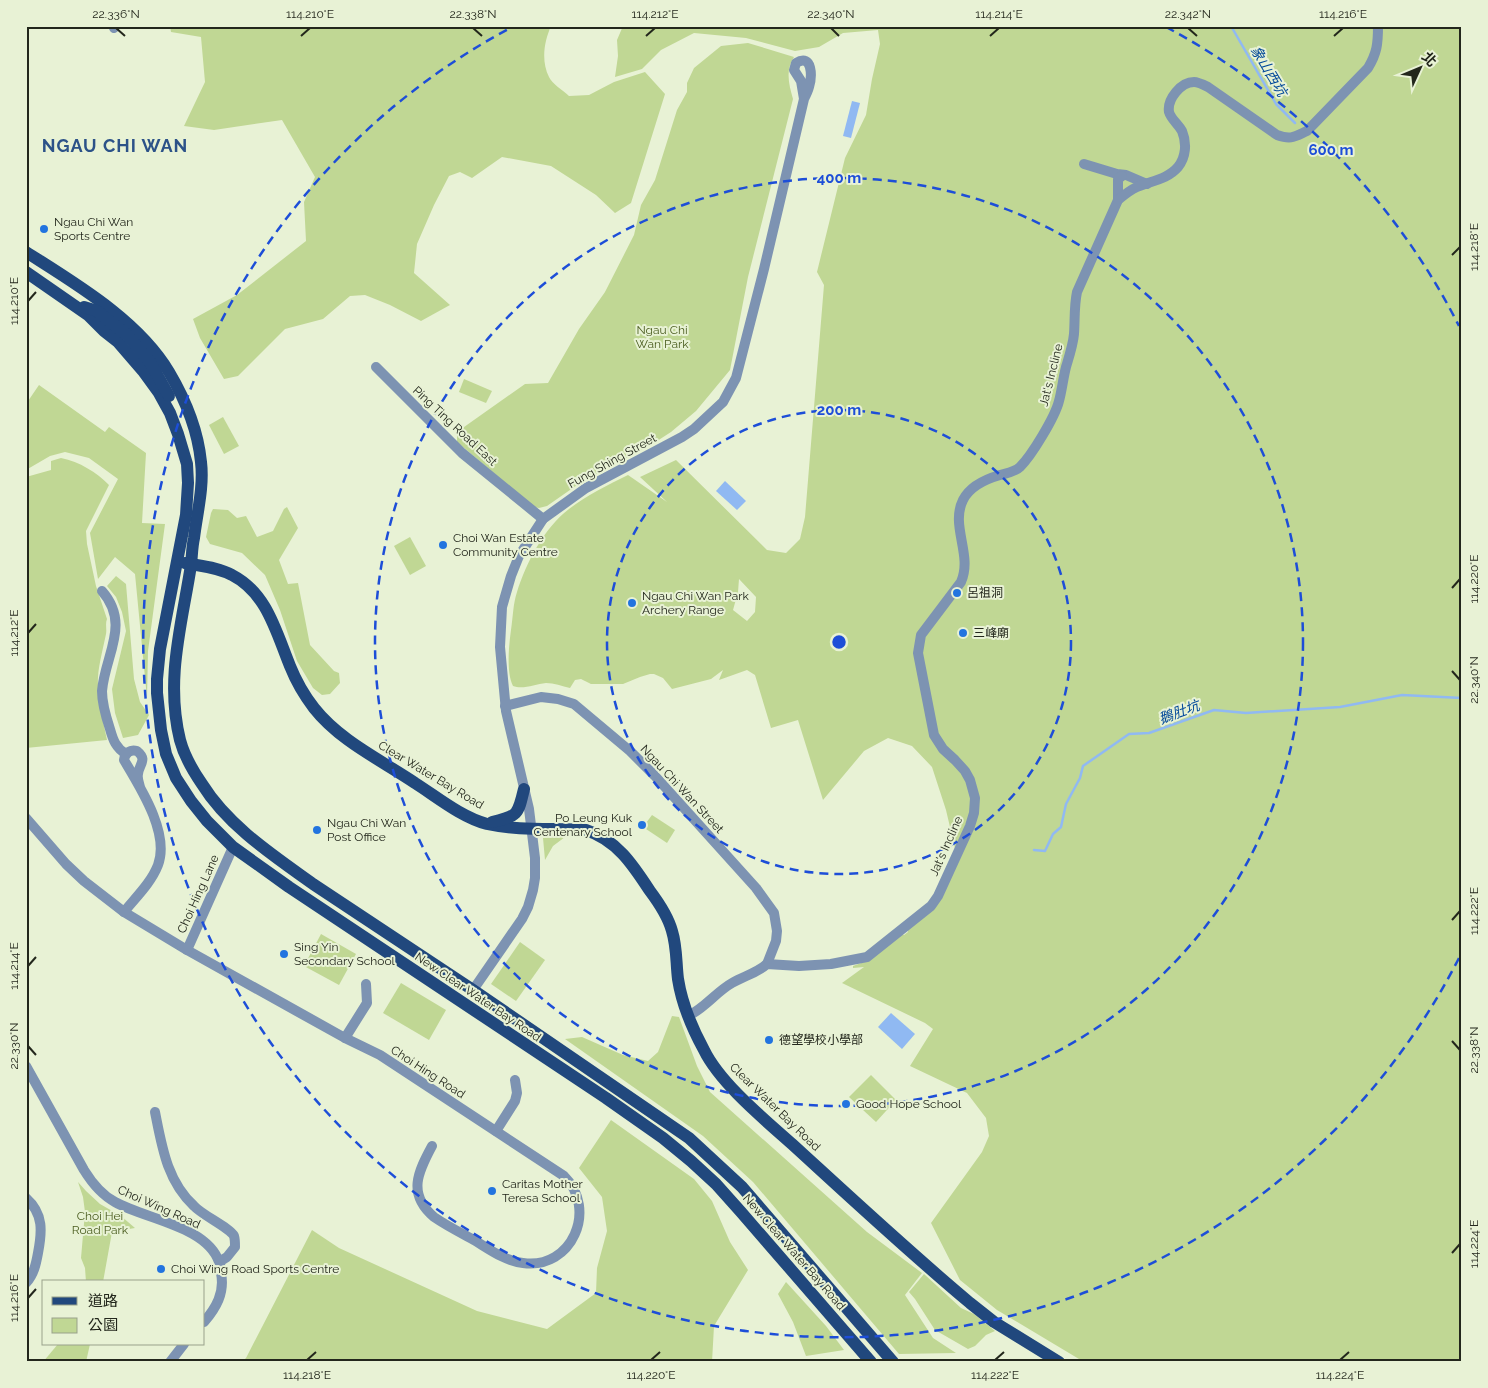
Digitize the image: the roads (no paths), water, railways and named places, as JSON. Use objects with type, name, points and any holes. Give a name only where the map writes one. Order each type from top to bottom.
[{"type":"main road","points":[[26,252],[125,320],[152,348],[169,371],[187,407],[199,447],[200,499],[191,564]]},
{"type":"main road","points":[[26,260],[73,290],[77,297],[76,305],[94,310],[108,319],[127,335],[152,361],[166,379],[179,407],[201,473]]},
{"type":"main road","points":[[26,272],[88,315],[118,342],[140,367],[159,393],[170,413],[187,464]]},
{"type":"main road","points":[[152,361],[181,425],[184,436],[188,483],[186,515],[177,562]]},
{"type":"main road","name":"Clear Water Bay Road","points":[[177,562],[208,567],[232,574],[251,588],[272,619],[296,680],[314,708],[333,728],[368,753],[452,807],[476,820],[515,828],[586,830],[608,840],[620,850],[632,864],[667,917],[675,942],[678,978],[688,1016],[705,1053],[717,1071],[730,1086],[771,1124],[970,1303],[994,1322],[1059,1362]]},
{"type":"main road","name":"New Clear Water Bay Road","points":[[177,562],[160,649],[157,679],[161,730],[166,754],[176,778],[191,802],[207,821],[233,847],[289,887],[606,1098],[692,1161],[741,1212],[871,1362]]},
{"type":"main road","name":"New Clear Water Bay Road","points":[[191,564],[175,650],[173,690],[179,733],[186,756],[212,799],[237,825],[269,853],[689,1138],[742,1187],[892,1362]]},
{"type":"main road","points":[[487,823],[512,817],[518,810],[524,789]]},
{"type":"main road","points":[[233,847],[237,825]]},
{"type":"street","points":[[1118,200],[1128,191],[1167,176],[1178,167],[1184,154],[1185,144],[1182,131],[1169,111],[1170,101],[1178,90],[1188,83],[1195,82],[1208,87],[1277,135],[1286,139],[1294,138],[1307,131],[1368,68],[1378,46],[1378,26]]},
{"type":"street","name":"Fung Shing Street","points":[[473,990],[508,942],[522,919],[528,907],[535,878],[532,828],[505,706],[500,647],[502,607],[511,576],[519,556],[544,519],[586,488],[694,429],[723,402],[736,378],[804,99]]},
{"type":"street","points":[[1084,164],[1147,184]]},
{"type":"street","name":"Jat's Incline","points":[[767,964],[799,966],[831,964],[867,957],[931,906],[938,896],[970,826],[974,813],[975,798],[970,780],[965,771],[943,749],[934,735],[918,653],[918,644],[921,635],[961,582],[964,574],[966,564],[958,520],[963,499],[972,489],[990,478],[1019,468],[1053,418],[1059,402],[1063,377],[1074,336],[1074,304],[1077,292],[1118,200],[1118,180],[1122,176]]},
{"type":"street","name":"Ping Ting Road East","points":[[376,367],[462,452],[544,519]]},
{"type":"street","points":[[102,591],[113,607],[116,629],[102,692],[103,702],[114,742],[125,757],[154,814],[160,848],[159,863],[151,880],[124,912]]},
{"type":"street","name":"Ngau Chi Wan Street","points":[[505,706],[541,697],[558,699],[574,704],[630,751],[756,888],[774,913],[777,931],[776,941],[767,964]]},
{"type":"street","points":[[125,757],[130,751],[135,750],[142,756],[137,776],[140,787]]},
{"type":"street","name":"Choi Hing Road","points":[[26,818],[66,864],[89,885],[124,912],[187,950],[345,1038],[380,1055],[564,1176],[572,1184],[577,1195],[580,1216],[574,1237],[564,1250],[552,1258],[530,1264],[508,1259],[440,1221],[428,1212],[420,1200],[418,1190],[417,1180],[432,1146]]},
{"type":"street","name":"Choi Hing Lane","points":[[187,950],[233,847]]},
{"type":"street","points":[[688,1016],[702,1008],[731,983],[762,969],[767,964]]},
{"type":"street","points":[[345,1038],[367,1003],[366,984]]},
{"type":"street","name":"Choi Wing Road","points":[[26,1066],[84,1170],[105,1196],[122,1206],[191,1233],[206,1244],[219,1262]]},
{"type":"street","points":[[496,1131],[515,1102],[517,1093],[515,1080]]},
{"type":"street","points":[[155,1112],[165,1159],[176,1185],[188,1201],[201,1213],[229,1230],[233,1235],[235,1247],[227,1257],[219,1262],[222,1277],[222,1290],[219,1301],[205,1321]]},
{"type":"street","points":[[26,1198],[36,1210],[42,1227],[35,1266],[26,1283]]},
{"type":"street","points":[[170,1362],[182,1346]]},
{"type":"water","points":[[852,101],[860,103],[851,138],[843,136]]},
{"type":"water","points":[[725,481],[746,501],[737,510],[716,491]]},
{"type":"water","points":[[891,1013],[915,1034],[902,1049],[878,1027]]},
{"type":"waterway","name":"象山西坑","points":[[1231,26],[1276,104],[1295,123]]},
{"type":"waterway","name":"鵝肚坑","points":[[1034,850],[1045,851],[1053,834],[1061,827],[1066,804],[1080,778],[1083,766],[1129,734],[1149,733],[1214,710],[1246,713],[1340,707],[1402,695],[1462,698]]},
{"type":"place","name":"Ngau Chi Wan Sports Centre","points":[[44,229]]},
{"type":"place","name":"Choi Wan Estate Community Centre","points":[[443,545]]},
{"type":"place","name":"呂祖洞","points":[[957,593]]},
{"type":"place","name":"Ngau Chi Wan Park Archery Range","points":[[632,603]]},
{"type":"place","name":"三峰廟","points":[[963,633]]},
{"type":"place","name":"Po Leung Kuk Centenary School","points":[[642,825]]},
{"type":"place","name":"Ngau Chi Wan Post Office","points":[[317,830]]},
{"type":"place","name":"Sing Yin Secondary School","points":[[284,954]]},
{"type":"place","name":"德望學校小學部","points":[[769,1040]]},
{"type":"place","name":"Good Hope School","points":[[846,1104]]},
{"type":"place","name":"Caritas Mother Teresa School","points":[[492,1191]]},
{"type":"place","name":"Choi Wing Road Sports Centre","points":[[161,1269]]},
{"type":"district","name":"NGAU CHI WAN","points":[[115,145]]},
{"type":"park label","name":"Ngau Chi Wan Park","points":[[662,337]]},
{"type":"park label","name":"Choi Hei Road Park","points":[[100,1223]]}]
